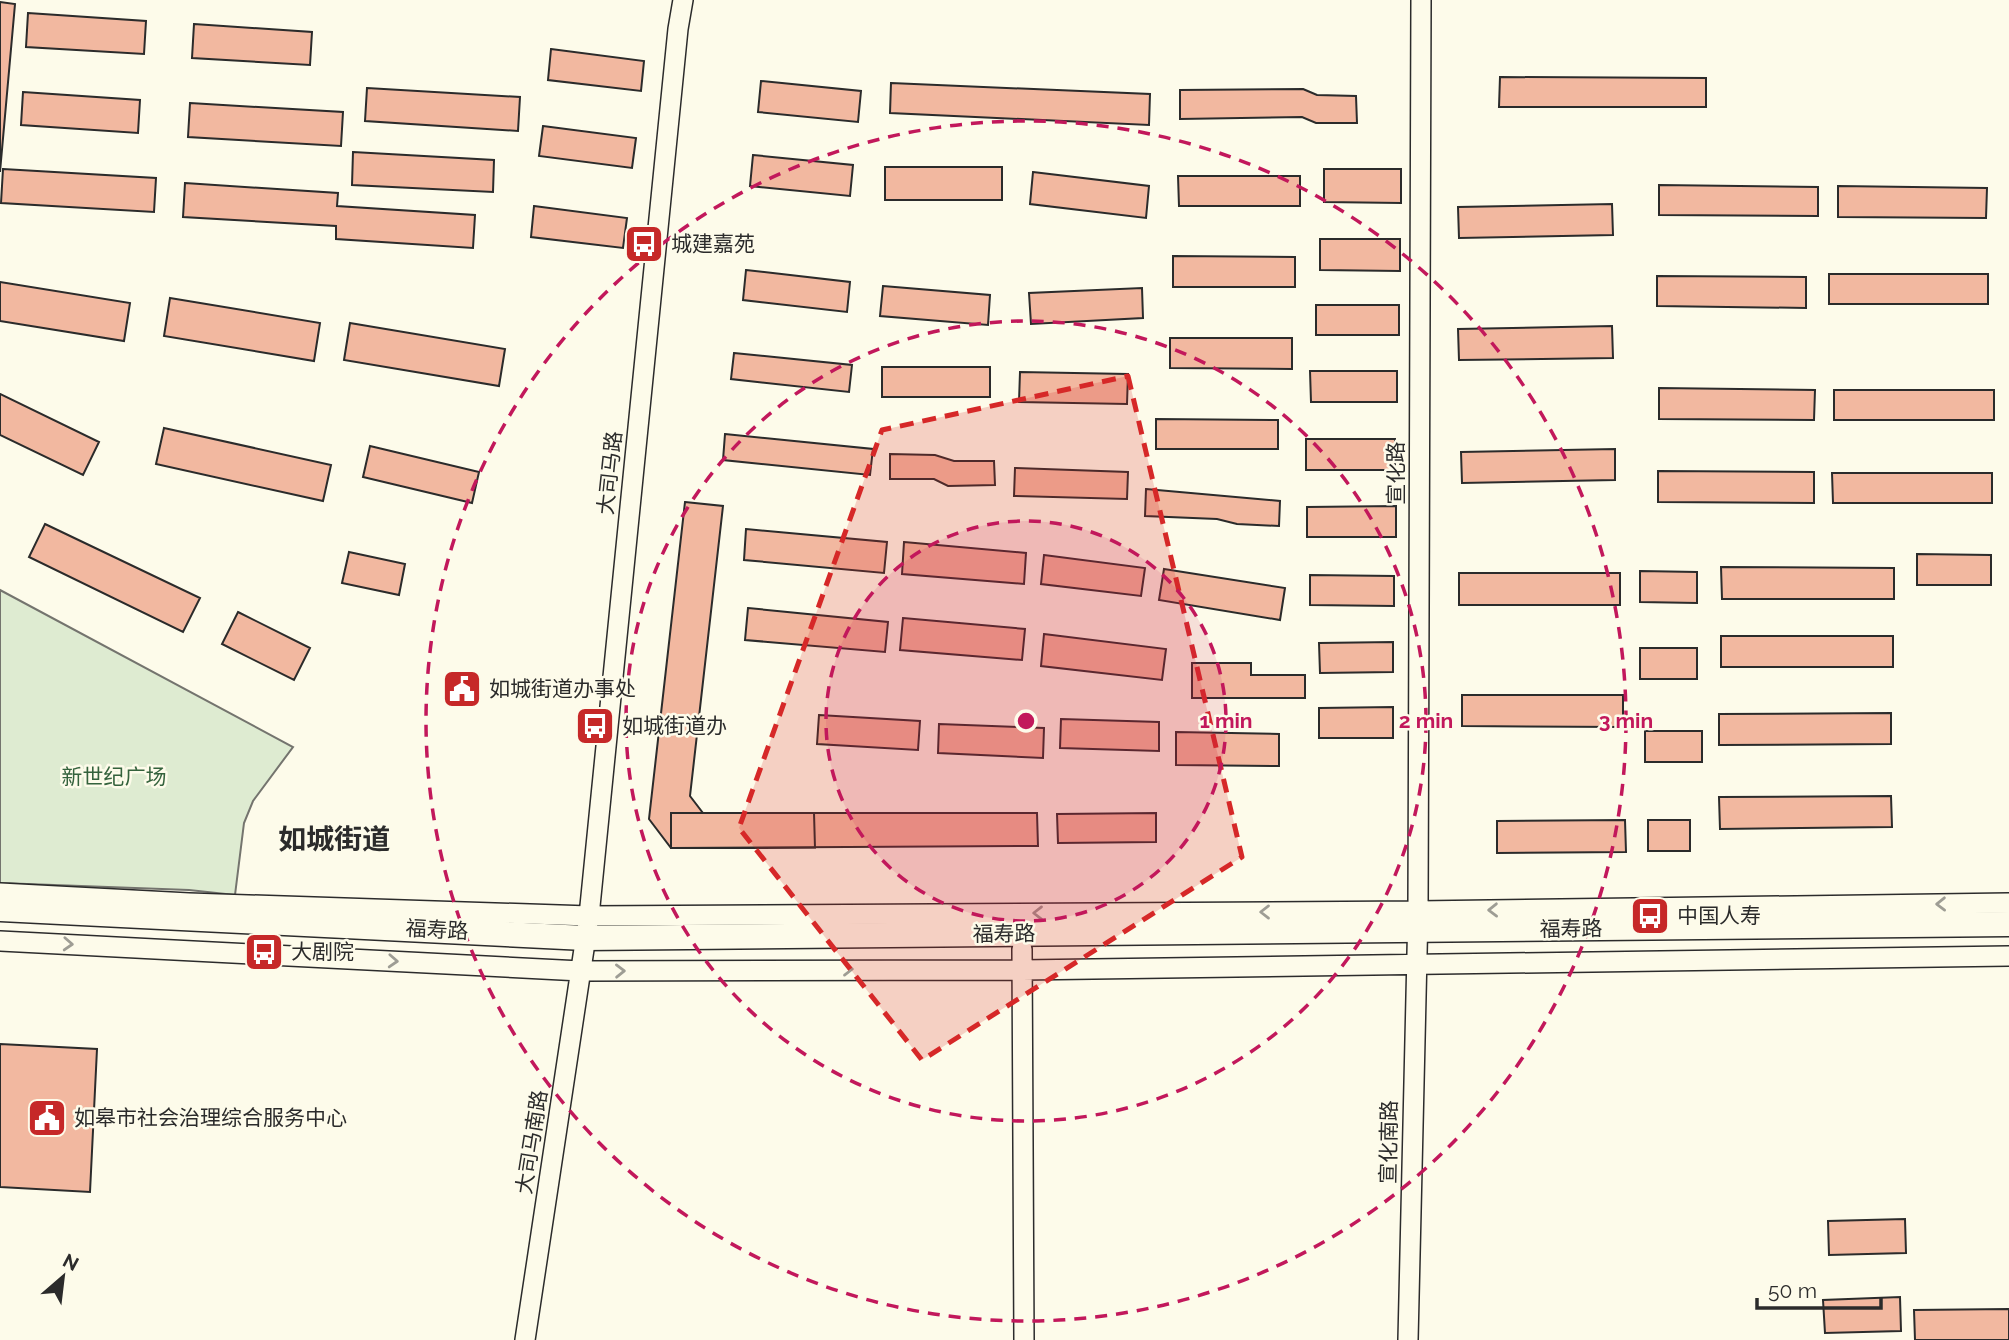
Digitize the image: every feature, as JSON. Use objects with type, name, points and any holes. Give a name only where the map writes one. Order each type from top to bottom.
[{"type":"main road","name":"福寿路","points":[[0,909],[585,944],[1417,938],[2009,939]]},
{"type":"main road","name":"福寿路","points":[[0,924],[1022,960],[1417,938],[2009,924]]},
{"type":"street","name":"大司马路","points":[[585,944],[683,0]]},
{"type":"street","name":"宣化路","points":[[1417,938],[1420,0]]},
{"type":"street","points":[[0,893],[189,903],[585,944]]},
{"type":"street","points":[[1417,938],[2009,903]]},
{"type":"street","points":[[1417,938],[2009,956]]},
{"type":"street","name":"宣化南路","points":[[1408,1340],[1417,938]]},
{"type":"street","points":[[0,941],[585,944]]},
{"type":"street","name":"大司马南路","points":[[525,1340],[585,944]]},
{"type":"street","points":[[1022,960],[1024,1340]]},
{"type":"highlighted area","points":[[1128,376],[1242,857],[922,1060],[739,828],[882,430]]},
{"type":"green space","name":"新世纪广场","points":[[0,590],[293,747],[253,801],[244,823],[235,895],[189,890],[0,883]]},
{"type":"building","points":[[0,2],[15,4],[0,172]]},
{"type":"building","points":[[28,13],[146,21],[144,54],[26,47]]},
{"type":"building","points":[[194,24],[312,32],[310,65],[192,58]]},
{"type":"building","points":[[551,49],[644,61],[641,91],[548,80]]},
{"type":"building","points":[[1500,77],[1706,78],[1706,107],[1499,107]]},
{"type":"building","points":[[761,81],[861,91],[858,122],[758,112]]},
{"type":"building","points":[[891,83],[1150,94],[1149,125],[890,113]]},
{"type":"building","points":[[367,88],[520,97],[518,131],[365,121]]},
{"type":"building","points":[[1303,89],[1317,95],[1356,96],[1357,123],[1316,123],[1302,117],[1180,119],[1180,90]]},
{"type":"building","points":[[23,92],[140,100],[138,133],[21,125]]},
{"type":"building","points":[[190,103],[343,112],[341,146],[188,137]]},
{"type":"building","points":[[543,126],[636,138],[632,168],[539,156]]},
{"type":"building","points":[[353,152],[494,160],[493,192],[352,185]]},
{"type":"building","points":[[753,155],[853,165],[850,196],[750,186]]},
{"type":"building","points":[[885,167],[1002,167],[1002,200],[885,200]]},
{"type":"building","points":[[3,169],[156,178],[154,212],[1,203]]},
{"type":"building","points":[[1324,169],[1401,169],[1401,203],[1324,202]]},
{"type":"building","points":[[1033,172],[1149,186],[1146,218],[1030,204]]},
{"type":"building","points":[[1178,176],[1300,176],[1300,206],[1179,206]]},
{"type":"building","points":[[185,183],[338,193],[337,206],[475,215],[473,248],[336,239],[336,226],[183,217]]},
{"type":"building","points":[[1659,185],[1818,187],[1818,216],[1659,215]]},
{"type":"building","points":[[1838,186],[1987,188],[1986,218],[1838,217]]},
{"type":"building","points":[[1612,204],[1613,235],[1459,238],[1458,207]]},
{"type":"building","points":[[534,206],[627,218],[623,248],[531,237]]},
{"type":"building","points":[[1320,239],[1400,239],[1400,271],[1320,270]]},
{"type":"building","points":[[1173,256],[1295,257],[1295,287],[1173,287]]},
{"type":"building","points":[[746,270],[850,282],[847,312],[743,300]]},
{"type":"building","points":[[1829,274],[1988,274],[1988,304],[1829,304]]},
{"type":"building","points":[[1657,276],[1806,277],[1806,308],[1657,306]]},
{"type":"building","points":[[0,282],[130,303],[124,341],[0,321]]},
{"type":"building","points":[[883,286],[990,295],[988,325],[880,316]]},
{"type":"building","points":[[1142,288],[1143,318],[1031,324],[1029,293]]},
{"type":"building","points":[[170,298],[320,323],[314,361],[164,336]]},
{"type":"building","points":[[1316,305],[1399,305],[1399,335],[1316,335]]},
{"type":"building","points":[[350,323],[505,349],[499,386],[344,360]]},
{"type":"building","points":[[1612,326],[1613,358],[1459,360],[1458,329]]},
{"type":"building","points":[[1170,338],[1292,338],[1292,369],[1170,368]]},
{"type":"building","points":[[734,353],[852,365],[849,392],[731,379]]},
{"type":"building","points":[[882,367],[990,367],[990,397],[882,397]]},
{"type":"building","points":[[1310,371],[1397,371],[1397,402],[1311,402]]},
{"type":"building","points":[[1020,372],[1128,374],[1127,404],[1019,402]]},
{"type":"building","points":[[1659,388],[1815,390],[1814,420],[1659,419]]},
{"type":"building","points":[[1834,390],[1994,390],[1994,420],[1834,420]]},
{"type":"building","points":[[0,394],[99,442],[83,475],[0,435]]},
{"type":"building","points":[[1156,419],[1278,420],[1278,449],[1156,449]]},
{"type":"building","points":[[164,428],[331,465],[323,501],[156,464]]},
{"type":"building","points":[[725,434],[873,449],[870,475],[723,460]]},
{"type":"building","points":[[1306,439],[1395,439],[1395,470],[1306,470]]},
{"type":"building","points":[[370,446],[479,472],[472,503],[363,477]]},
{"type":"building","points":[[1615,449],[1615,480],[1462,483],[1461,452]]},
{"type":"building","points":[[890,454],[935,455],[954,461],[994,461],[995,485],[948,486],[934,479],[890,479]]},
{"type":"building","points":[[1015,468],[1128,472],[1127,499],[1014,496]]},
{"type":"building","points":[[1658,471],[1814,472],[1814,503],[1658,502]]},
{"type":"building","points":[[1832,473],[1992,473],[1992,503],[1833,503]]},
{"type":"building","points":[[1146,489],[1280,501],[1279,526],[1237,524],[1217,519],[1145,516]]},
{"type":"building","points":[[685,502],[723,506],[690,796],[703,813],[1037,813],[1038,846],[671,848],[649,819]]},
{"type":"building","points":[[1396,506],[1396,537],[1307,537],[1307,507]]},
{"type":"building","points":[[45,524],[200,598],[183,632],[29,557]]},
{"type":"building","points":[[746,529],[887,542],[884,573],[744,560]]},
{"type":"building","points":[[904,542],[1026,553],[1024,584],[902,574]]},
{"type":"building","points":[[349,552],[405,564],[399,595],[342,583]]},
{"type":"building","points":[[1917,554],[1991,555],[1991,585],[1917,585]]},
{"type":"building","points":[[1044,555],[1145,568],[1141,596],[1041,584]]},
{"type":"building","points":[[1721,567],[1894,568],[1894,599],[1722,599]]},
{"type":"building","points":[[1164,569],[1285,588],[1280,620],[1159,600]]},
{"type":"building","points":[[1640,571],[1697,572],[1697,603],[1640,602]]},
{"type":"building","points":[[1459,573],[1620,573],[1620,605],[1459,605]]},
{"type":"building","points":[[1310,575],[1394,576],[1394,606],[1310,605]]},
{"type":"building","points":[[748,608],[888,622],[885,652],[745,640]]},
{"type":"building","points":[[238,612],[310,648],[294,680],[222,644]]},
{"type":"building","points":[[903,618],[1025,629],[1022,660],[900,650]]},
{"type":"building","points":[[1044,634],[1166,649],[1162,680],[1041,666]]},
{"type":"building","points":[[1721,636],[1893,636],[1893,667],[1721,667]]},
{"type":"building","points":[[1393,642],[1393,672],[1320,673],[1319,643]]},
{"type":"building","points":[[1640,648],[1697,648],[1697,679],[1640,679]]},
{"type":"building","points":[[1192,663],[1251,663],[1251,675],[1305,675],[1305,698],[1192,698]]},
{"type":"building","points":[[1462,695],[1623,695],[1623,727],[1462,726]]},
{"type":"building","points":[[1393,707],[1393,738],[1319,738],[1319,708]]},
{"type":"building","points":[[1891,713],[1891,744],[1719,745],[1719,714]]},
{"type":"building","points":[[819,715],[920,721],[918,750],[817,744]]},
{"type":"building","points":[[1061,719],[1159,722],[1159,751],[1060,748]]},
{"type":"building","points":[[939,724],[1044,728],[1043,758],[938,753]]},
{"type":"building","points":[[1645,731],[1702,731],[1702,762],[1645,762]]},
{"type":"building","points":[[1176,732],[1279,734],[1279,766],[1176,765]]},
{"type":"building","points":[[1891,796],[1892,827],[1720,829],[1719,797]]},
{"type":"building","points":[[671,813],[814,813],[815,848],[671,848]]},
{"type":"building","points":[[1156,813],[1156,842],[1058,843],[1057,814]]},
{"type":"building","points":[[1625,820],[1626,852],[1497,853],[1497,821]]},
{"type":"building","points":[[1648,820],[1690,820],[1690,851],[1648,851]]},
{"type":"building","name":"如皋市社会治理综合服务中心","points":[[0,1044],[97,1049],[90,1192],[0,1187]]},
{"type":"building","points":[[1905,1219],[1906,1253],[1829,1255],[1828,1221]]},
{"type":"building","points":[[1900,1297],[1901,1331],[1825,1333],[1823,1300]]},
{"type":"building","points":[[2009,1309],[2009,1340],[1915,1340],[1914,1310]]},
{"type":"place","name":"城建嘉苑","points":[[644,244]]},
{"type":"place","name":"如城街道办事处","points":[[462,689]]},
{"type":"place","name":"如城街道办","points":[[595,726]]},
{"type":"place","name":"中国人寿","points":[[1650,916]]},
{"type":"place","name":"大剧院","points":[[264,952]]},
{"type":"place","name":"如皋市社会治理综合服务中心","points":[[47,1118]]},
{"type":"district","name":"如城街道","points":[[334,839]]}]
